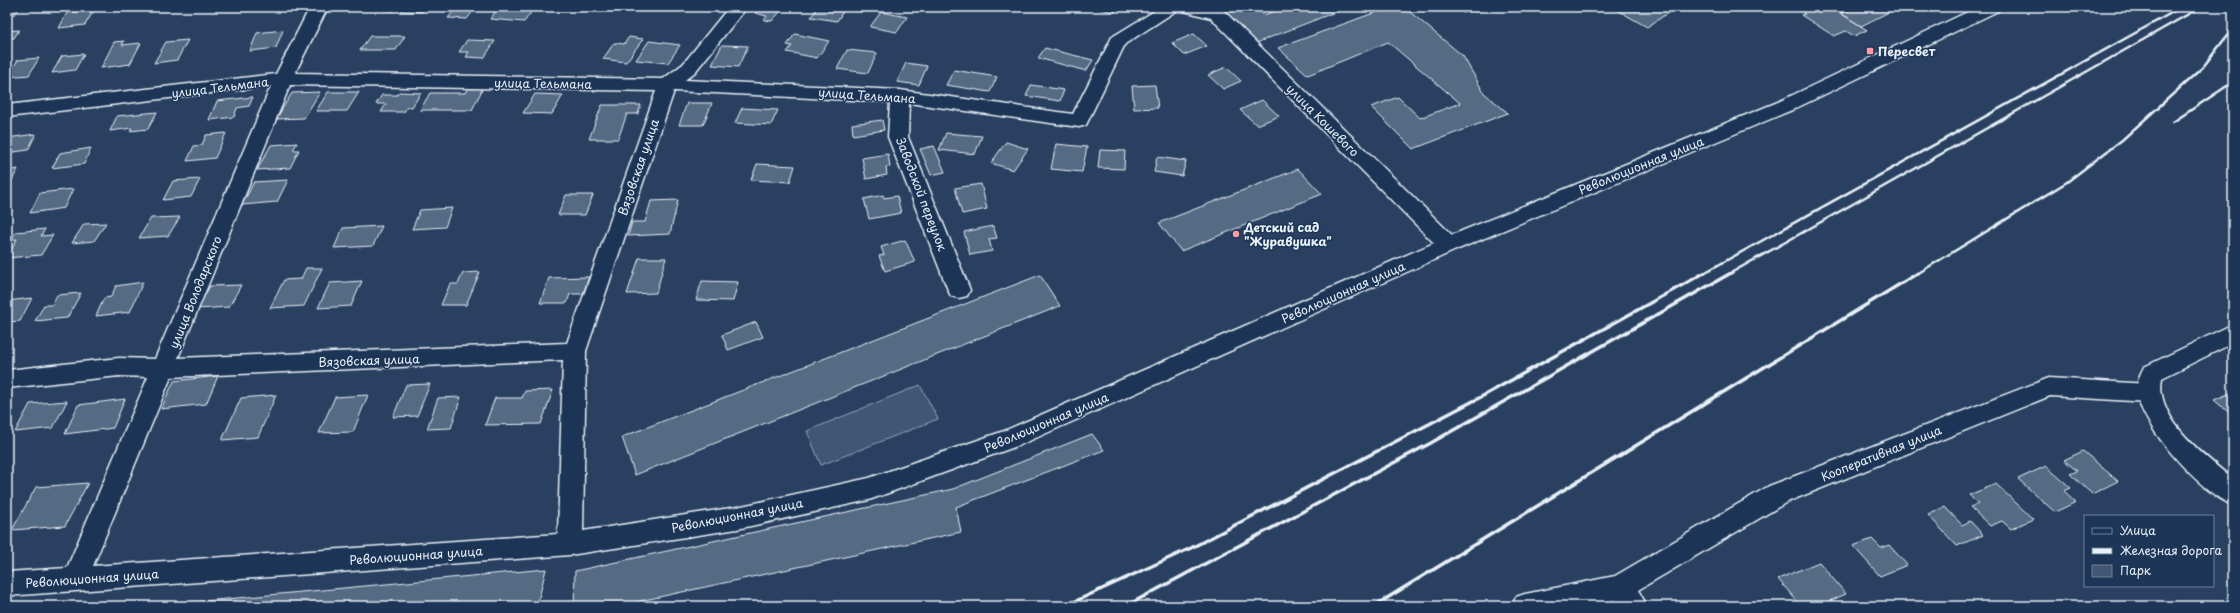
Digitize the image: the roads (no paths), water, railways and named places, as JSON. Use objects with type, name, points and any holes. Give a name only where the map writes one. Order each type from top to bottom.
[{"type":"street","name":"улица Володарского","points":[[75,579],[283,80],[319,7]]},
{"type":"street","points":[[667,85],[689,68],[738,7]]},
{"type":"street","name":"улица Тельмана","points":[[7,112],[283,80],[667,85],[900,96],[1079,121],[1118,41],[1173,7]]},
{"type":"street","name":"улица Кошевого","points":[[1190,7],[1217,14],[1448,245]]},
{"type":"street","name":"Революционная улица","points":[[7,584],[570,544],[737,518],[869,489],[1012,438],[1448,245],[1785,106],[1992,7]]},
{"type":"street","name":"Вязовская улица","points":[[570,544],[575,351],[667,85]]},
{"type":"street","name":"Заводской переулок","points":[[900,96],[898,137],[959,290]]},
{"type":"street","points":[[2233,333],[2152,373],[2148,394],[2161,422],[2191,458],[2233,494]]},
{"type":"street","name":"Вязовская улица","points":[[7,379],[119,366],[164,368],[575,351]]},
{"type":"street","name":"Кооперативная улица","points":[[1525,606],[1627,596],[1778,494],[2049,387],[2148,394]]},
{"type":"railway","points":[[1702,274],[2182,7]]},
{"type":"railway","points":[[1729,274],[2201,7]]},
{"type":"railway","points":[[1917,274],[2067,182],[2122,140],[2203,67],[2233,28]]},
{"type":"railway","points":[[2173,122],[2233,82]]},
{"type":"railway","points":[[1065,606],[1191,548],[1481,397],[1704,273]]},
{"type":"railway","points":[[1126,606],[1429,444],[1731,273]]},
{"type":"railway","points":[[1374,606],[1918,273]]},
{"type":"place","name":"Пересвет","points":[[1870,51]]},
{"type":"place","name":"Детский сад \"Журавушка\"","points":[[1236,234]]}]
